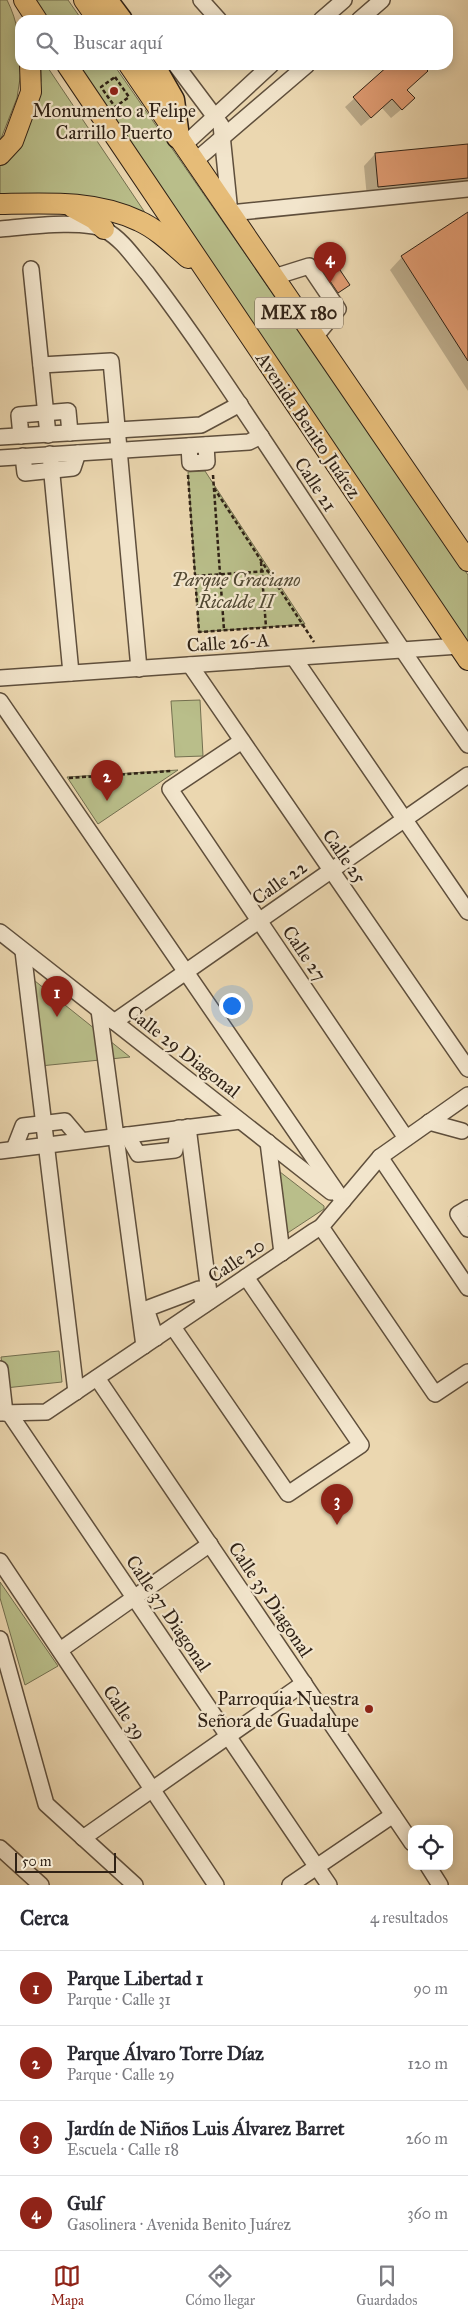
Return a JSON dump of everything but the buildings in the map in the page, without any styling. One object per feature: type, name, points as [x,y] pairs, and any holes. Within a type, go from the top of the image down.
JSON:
[{"type":"highway","points":[[156,70],[173,100],[186,148]]},
{"type":"main road","points":[[18,0],[22,15]]},
{"type":"main road","points":[[24,0],[34,15]]},
{"type":"main road","points":[[84,0],[113,14]]},
{"type":"main road","points":[[0,155],[13,141],[30,92],[30,70]]},
{"type":"main road","name":"Avenida Benito Juárez","points":[[70,70],[464,653]]},
{"type":"main road","name":"MEX 180","points":[[122,71],[186,148],[468,561]]},
{"type":"main road","points":[[61,202],[94,219],[104,229]]},
{"type":"main road","points":[[0,204],[61,202],[104,208],[140,221],[169,241],[210,278]]},
{"type":"street","points":[[202,0],[215,15]]},
{"type":"street","points":[[327,15],[344,0]]},
{"type":"street","points":[[365,15],[382,0]]},
{"type":"street","points":[[180,70],[221,124],[230,213],[468,189]]},
{"type":"street","points":[[186,148],[261,70]]},
{"type":"street","points":[[186,148],[223,137],[301,70]]},
{"type":"street","points":[[0,229],[83,225],[104,229]]},
{"type":"street","name":"Calle 21","points":[[104,229],[126,247],[178,314],[240,404],[401,650],[468,746]]},
{"type":"street","points":[[274,277],[309,266],[338,309],[315,336]]},
{"type":"street","points":[[31,269],[48,435]]},
{"type":"street","points":[[41,365],[111,361],[139,669]]},
{"type":"street","points":[[0,438],[201,425],[240,404]]},
{"type":"street","points":[[21,436],[19,415],[68,411],[70,433]]},
{"type":"street","points":[[0,458],[249,442],[261,436]]},
{"type":"street","points":[[23,456],[25,473],[73,468],[78,453]]},
{"type":"street","points":[[50,454],[71,673]]},
{"type":"street","name":"Calle 26-A","points":[[0,678],[401,650],[464,653]]},
{"type":"street","points":[[294,658],[468,912]]},
{"type":"street","name":"Calle 25","points":[[190,665],[468,1068]]},
{"type":"street","points":[[0,701],[342,1201]]},
{"type":"street","name":"Calle 27","points":[[242,741],[170,790],[406,1138]]},
{"type":"street","name":"Calle 22","points":[[114,1022],[468,775]]},
{"type":"street","name":"Calle 29 Diagonal","points":[[0,932],[342,1201]]},
{"type":"street","points":[[23,951],[76,1392]]},
{"type":"street","points":[[99,1010],[121,1135],[144,1346]]},
{"type":"street","name":"Calle 20","points":[[5,1413],[46,1412],[321,1227],[380,1157],[468,1095]]},
{"type":"street","points":[[7,1150],[23,1126],[65,1121],[81,1140]]},
{"type":"street","points":[[7,1150],[240,1121]]},
{"type":"street","points":[[429,1122],[466,1133]]},
{"type":"street","points":[[121,1135],[138,1154],[175,1150],[183,1128]]},
{"type":"street","points":[[183,1128],[207,1303]]},
{"type":"street","points":[[268,1142],[282,1253]]},
{"type":"street","points":[[380,1157],[468,1288]]},
{"type":"street","points":[[468,1208],[458,1214],[468,1229]]},
{"type":"street","points":[[321,1227],[435,1394],[468,1372]]},
{"type":"street","points":[[173,1327],[288,1494],[360,1445],[246,1277]]},
{"type":"street","points":[[156,1338],[146,1309],[199,1290],[207,1303]]},
{"type":"street","points":[[0,1368],[5,1413]]},
{"type":"street","name":"Calle 35 Diagonal","points":[[97,1378],[408,1837]]},
{"type":"street","name":"Calle 37 Diagonal","points":[[5,1413],[134,1597],[329,1885]]},
{"type":"street","points":[[60,1650],[210,1544]]},
{"type":"street","name":"Calle 39","points":[[0,1561],[216,1885]]},
{"type":"street","points":[[0,1639],[46,1804],[135,1885]]},
{"type":"street","points":[[83,1838],[304,1683]]},
{"type":"street","points":[[290,1885],[393,1815]]},
{"type":"street","points":[[0,1848],[41,1885]]},
{"type":"street","points":[[431,1870],[440,1885]]},
{"type":"path","points":[[122,71],[129,97],[115,107],[101,87],[122,71]]},
{"type":"path","points":[[188,472],[200,632],[303,625]]},
{"type":"path","points":[[212,472],[224,630]]},
{"type":"path","points":[[214,488],[317,646]]},
{"type":"path","points":[[261,560],[266,627]]},
{"type":"path","points":[[195,576],[268,571]]},
{"type":"path","points":[[63,778],[174,771]]},
{"type":"green space","points":[[0,0],[7,0],[15,20],[15,70],[21,70],[17,98],[0,141]]},
{"type":"green space","points":[[32,0],[68,0],[78,15],[41,15]]},
{"type":"green space","points":[[41,70],[49,70],[152,223],[0,199],[0,166],[11,154],[41,81]]},
{"type":"green space","points":[[77,70],[117,70],[468,575],[468,646]]},
{"type":"green space","name":"Parque Graciano Ricalde II","points":[[205,471],[305,624],[199,632],[188,472]]},
{"type":"green space","points":[[200,700],[203,756],[175,757],[171,701]]},
{"type":"green space","points":[[178,770],[98,824],[67,777]]},
{"type":"green space","points":[[30,977],[130,1057],[40,1066]]},
{"type":"green space","points":[[271,1165],[324,1206],[324,1209],[280,1238]]},
{"type":"green space","points":[[59,1351],[62,1382],[5,1388],[1,1357]]},
{"type":"green space","points":[[0,1582],[58,1666],[25,1685],[0,1598]]},
{"type":"place","name":"Monumento a Felipe Carrillo Puerto","points":[[114,91]]},
{"type":"place","name":"Gulf","points":[[330,283]]},
{"type":"place","name":"Parque Álvaro Torre Díaz","points":[[107,801]]},
{"type":"place","name":"Parque Libertad 1","points":[[57,1017]]},
{"type":"place","name":"Jardín de Niños Luis Álvarez Barret","points":[[337,1525]]},
{"type":"place","name":"Parroquia Nuestra Señora de Guadalupe","points":[[369,1709]]}]
